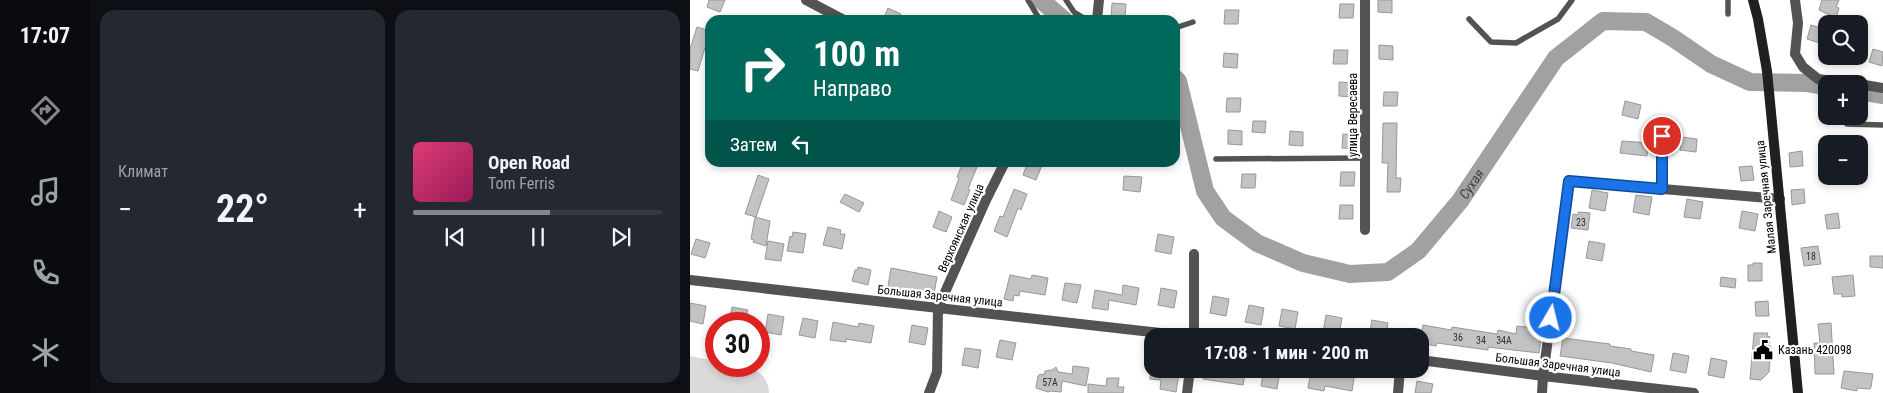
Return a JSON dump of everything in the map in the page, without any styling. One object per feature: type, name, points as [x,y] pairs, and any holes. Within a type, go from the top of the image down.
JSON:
[{"type":"main road","name":"Малая Заречная улица","points":[[1753,0],[1767,71],[1798,393]]},
{"type":"street","points":[[806,0],[834,15]]},
{"type":"street","points":[[1098,15],[1099,0]]},
{"type":"street","name":"улица Вересаева","points":[[1365,0],[1365,230]]},
{"type":"street","points":[[1795,0],[1798,23],[1795,54],[1803,67],[1818,79]]},
{"type":"street","points":[[1868,86],[1883,88]]},
{"type":"street","name":"Верхоянская улица","points":[[929,393],[937,372],[938,308],[1002,167]]},
{"type":"street","points":[[1542,393],[1569,181],[1780,199]]},
{"type":"street","points":[[1194,254],[1194,328]]},
{"type":"street","name":"Большая Заречная улица","points":[[690,280],[1144,331]]},
{"type":"street","name":"Большая Заречная улица","points":[[1429,361],[1694,393]]},
{"type":"street","points":[[1187,393],[1189,378]]},
{"type":"street","points":[[1398,393],[1399,378]]},
{"type":"lane","points":[[1028,0],[1037,15]]},
{"type":"lane","points":[[1066,0],[1074,12],[1079,15]]},
{"type":"lane","points":[[1469,20],[1491,42],[1516,42],[1558,19],[1572,0]]},
{"type":"lane","points":[[1728,0],[1728,14]]},
{"type":"lane","points":[[1180,26],[1193,22]]},
{"type":"lane","points":[[1868,125],[1883,125]]},
{"type":"lane","points":[[1662,136],[1662,189]]},
{"type":"lane","points":[[1216,159],[1365,158]]},
{"type":"shaded area","points":[[690,356],[705,359],[705,377],[763,377],[769,393],[690,393]]},
{"type":"building","points":[[709,0],[725,0],[720,12],[707,7]]},
{"type":"building","points":[[1378,0],[1392,0],[1392,13],[1378,12]]},
{"type":"building","points":[[1822,0],[1839,0],[1836,7],[1839,8],[1837,15],[1830,15],[1819,10]]},
{"type":"building","points":[[1112,3],[1126,4],[1125,15],[1111,15]]},
{"type":"building","points":[[1340,4],[1354,4],[1353,18],[1339,18]]},
{"type":"building","points":[[888,8],[901,14],[900,15],[885,15]]},
{"type":"building","points":[[1225,10],[1239,10],[1238,24],[1224,24]]},
{"type":"building","points":[[1811,25],[1818,27],[1818,42],[1807,39]]},
{"type":"building","points":[[697,27],[705,29],[705,48],[698,71],[690,69],[690,49]]},
{"type":"building","points":[[1379,45],[1393,46],[1393,60],[1379,59]]},
{"type":"building","points":[[1873,49],[1883,52],[1882,66],[1869,62]]},
{"type":"building","points":[[1334,50],[1348,50],[1347,64],[1333,64]]},
{"type":"building","points":[[1224,53],[1238,54],[1237,68],[1223,67]]},
{"type":"building","points":[[1339,82],[1353,83],[1353,97],[1339,96]]},
{"type":"building","points":[[1384,92],[1398,92],[1397,106],[1383,106]]},
{"type":"building","points":[[1227,98],[1241,98],[1240,112],[1226,112]]},
{"type":"building","points":[[1625,101],[1641,105],[1638,119],[1622,115]]},
{"type":"building","points":[[1253,121],[1266,121],[1265,133],[1252,132]]},
{"type":"building","points":[[1383,123],[1397,123],[1396,178],[1401,178],[1400,192],[1387,192],[1388,163],[1382,163]]},
{"type":"building","points":[[1228,130],[1242,131],[1242,145],[1228,144]]},
{"type":"building","points":[[1290,131],[1303,132],[1303,146],[1289,145]]},
{"type":"building","points":[[1343,134],[1356,135],[1356,149],[1342,148]]},
{"type":"building","points":[[1681,137],[1697,139],[1696,152],[1680,150]]},
{"type":"building","points":[[1622,141],[1649,143],[1647,156],[1620,153]]},
{"type":"building","points":[[1802,151],[1803,166],[1790,167],[1789,153]]},
{"type":"building","points":[[1752,166],[1754,180],[1741,181],[1739,167]]},
{"type":"building","points":[[961,167],[977,167],[964,205],[951,200],[959,178],[957,177]]},
{"type":"building","points":[[1026,167],[1041,167],[1036,180],[1023,175]]},
{"type":"building","points":[[1341,172],[1355,172],[1354,186],[1340,186]]},
{"type":"building","points":[[1242,174],[1256,174],[1255,188],[1241,188]]},
{"type":"building","points":[[758,175],[769,179],[756,217],[745,214]]},
{"type":"building","points":[[1124,176],[1142,177],[1140,192],[1123,190]]},
{"type":"building","points":[[1014,189],[1027,194],[1021,210],[1018,208],[1007,237],[994,231],[1000,216],[1003,217]]},
{"type":"building","points":[[1804,189],[1805,203],[1792,205],[1791,190]]},
{"type":"building","points":[[1592,190],[1608,193],[1605,211],[1589,208]]},
{"type":"building","points":[[845,194],[864,203],[859,212],[840,202]]},
{"type":"building","points":[[1636,195],[1652,197],[1649,215],[1633,212]]},
{"type":"building","points":[[1687,199],[1703,202],[1700,219],[1684,217]]},
{"type":"building","points":[[1340,205],[1353,205],[1353,219],[1339,219]]},
{"type":"building","points":[[939,211],[952,217],[946,232],[933,227]]},
{"type":"building","points":[[1742,211],[1758,214],[1755,231],[1739,228]]},
{"type":"building","points":[[1578,212],[1590,213],[1588,230],[1571,228],[1573,214],[1578,215]]},
{"type":"building","points":[[1838,213],[1840,228],[1827,229],[1825,215]]},
{"type":"building","points":[[755,217],[770,221],[766,246],[753,242],[754,240],[751,239]]},
{"type":"building","points":[[828,227],[841,230],[840,234],[845,234],[842,249],[823,245]]},
{"type":"building","points":[[793,232],[806,234],[803,253],[787,251],[790,236],[792,237]]},
{"type":"building","points":[[1158,234],[1174,237],[1171,254],[1155,251]]},
{"type":"building","points":[[696,239],[710,243],[705,258],[691,254]]},
{"type":"building","points":[[768,241],[784,244],[781,261],[765,259]]},
{"type":"building","points":[[1589,241],[1605,244],[1602,261],[1586,258]]},
{"type":"building","points":[[1818,246],[1821,264],[1804,266],[1801,248]]},
{"type":"building","points":[[1870,256],[1883,256],[1883,268],[1870,267]]},
{"type":"building","points":[[1753,263],[1762,263],[1762,281],[1748,281],[1748,265],[1753,265]]},
{"type":"building","points":[[858,267],[871,270],[868,285],[852,281],[855,270]]},
{"type":"building","points":[[891,268],[937,277],[934,294],[888,286]]},
{"type":"building","points":[[1010,275],[1031,279],[1032,275],[1048,278],[1045,295],[1020,291],[1019,296],[1014,295],[1013,301],[1004,299]]},
{"type":"building","points":[[1853,275],[1855,296],[1842,297],[1842,294],[1834,294],[1832,277]]},
{"type":"building","points":[[1721,277],[1736,279],[1735,288],[1720,286]]},
{"type":"building","points":[[1065,283],[1081,285],[1077,303],[1062,300]]},
{"type":"building","points":[[1123,285],[1139,288],[1136,305],[1109,300],[1108,310],[1092,308],[1095,290],[1122,295]]},
{"type":"building","points":[[1161,288],[1177,291],[1174,308],[1158,305]]},
{"type":"building","points":[[1213,296],[1229,299],[1226,316],[1210,313]]},
{"type":"building","points":[[1768,301],[1769,316],[1756,316],[1755,302]]},
{"type":"building","points":[[690,303],[706,306],[703,324],[690,321]]},
{"type":"building","points":[[1249,305],[1264,308],[1261,325],[1245,322]]},
{"type":"building","points":[[732,307],[748,310],[748,312],[731,312]]},
{"type":"building","points":[[1282,309],[1298,312],[1295,328],[1279,326]]},
{"type":"building","points":[[770,314],[784,317],[781,335],[770,333]]},
{"type":"building","points":[[1326,315],[1342,318],[1340,328],[1324,328]]},
{"type":"building","points":[[803,318],[818,321],[815,338],[799,335]]},
{"type":"building","points":[[1372,320],[1388,323],[1387,328],[1370,328]]},
{"type":"building","points":[[833,322],[858,327],[859,323],[874,326],[871,343],[846,339],[846,342],[830,340]]},
{"type":"building","points":[[1831,323],[1834,374],[1815,374],[1814,343],[1820,343],[1818,324]]},
{"type":"building","points":[[912,325],[928,328],[925,345],[909,342]]},
{"type":"building","points":[[1423,325],[1451,330],[1452,327],[1497,334],[1498,330],[1516,334],[1517,326],[1534,328],[1534,332],[1542,333],[1539,353],[1488,347],[1488,350],[1437,343],[1436,346],[1429,345],[1429,328],[1422,328]]},
{"type":"building","points":[[1754,333],[1768,333],[1767,336],[1770,337],[1768,341],[1771,347],[1769,372],[1761,380],[1750,379]]},
{"type":"building","points":[[1563,338],[1610,344],[1610,346],[1654,355],[1651,372],[1612,363],[1560,356]]},
{"type":"building","points":[[1000,340],[1016,343],[1012,360],[996,357]]},
{"type":"building","points":[[965,348],[981,350],[978,368],[962,365]]},
{"type":"building","points":[[1673,353],[1689,356],[1686,373],[1670,370]]},
{"type":"building","points":[[1711,358],[1727,361],[1724,378],[1708,375]]},
{"type":"building","points":[[1073,366],[1089,368],[1086,386],[1062,381],[1061,392],[1048,392],[1036,388],[1038,376],[1040,374],[1044,375],[1045,371],[1056,367],[1058,372],[1072,374]]},
{"type":"building","points":[[1844,371],[1873,374],[1870,389],[1857,388],[1857,391],[1841,388]]},
{"type":"building","points":[[1107,378],[1119,378],[1118,387],[1124,387],[1123,393],[1088,393],[1088,384],[1106,386]]},
{"type":"building","points":[[1178,378],[1176,392],[1160,389],[1161,380],[1150,379]]},
{"type":"building","points":[[1203,378],[1244,378],[1243,385]]},
{"type":"building","points":[[1262,378],[1279,378],[1277,389],[1261,386]]},
{"type":"building","points":[[1310,378],[1354,378],[1352,391],[1325,386],[1324,391],[1308,388]]},
{"type":"building","points":[[1417,381],[1433,384],[1431,393],[1415,393]]},
{"type":"waterway","name":"Сухая","points":[[1041,0],[1058,15]]},
{"type":"waterway","name":"Сухая","points":[[1180,89],[1205,191],[1223,218],[1257,243],[1303,263],[1350,274],[1388,272],[1418,251],[1460,201],[1556,58],[1603,21],[1646,22],[1711,64],[1750,82],[1818,85]]},
{"type":"waterway","name":"Сухая","points":[[1868,92],[1883,95]]},
{"type":"place","name":"Казань 420098","points":[[1763,350]]},
{"type":"route","points":[[1551,318],[1569,181],[1662,189],[1662,136]]}]
